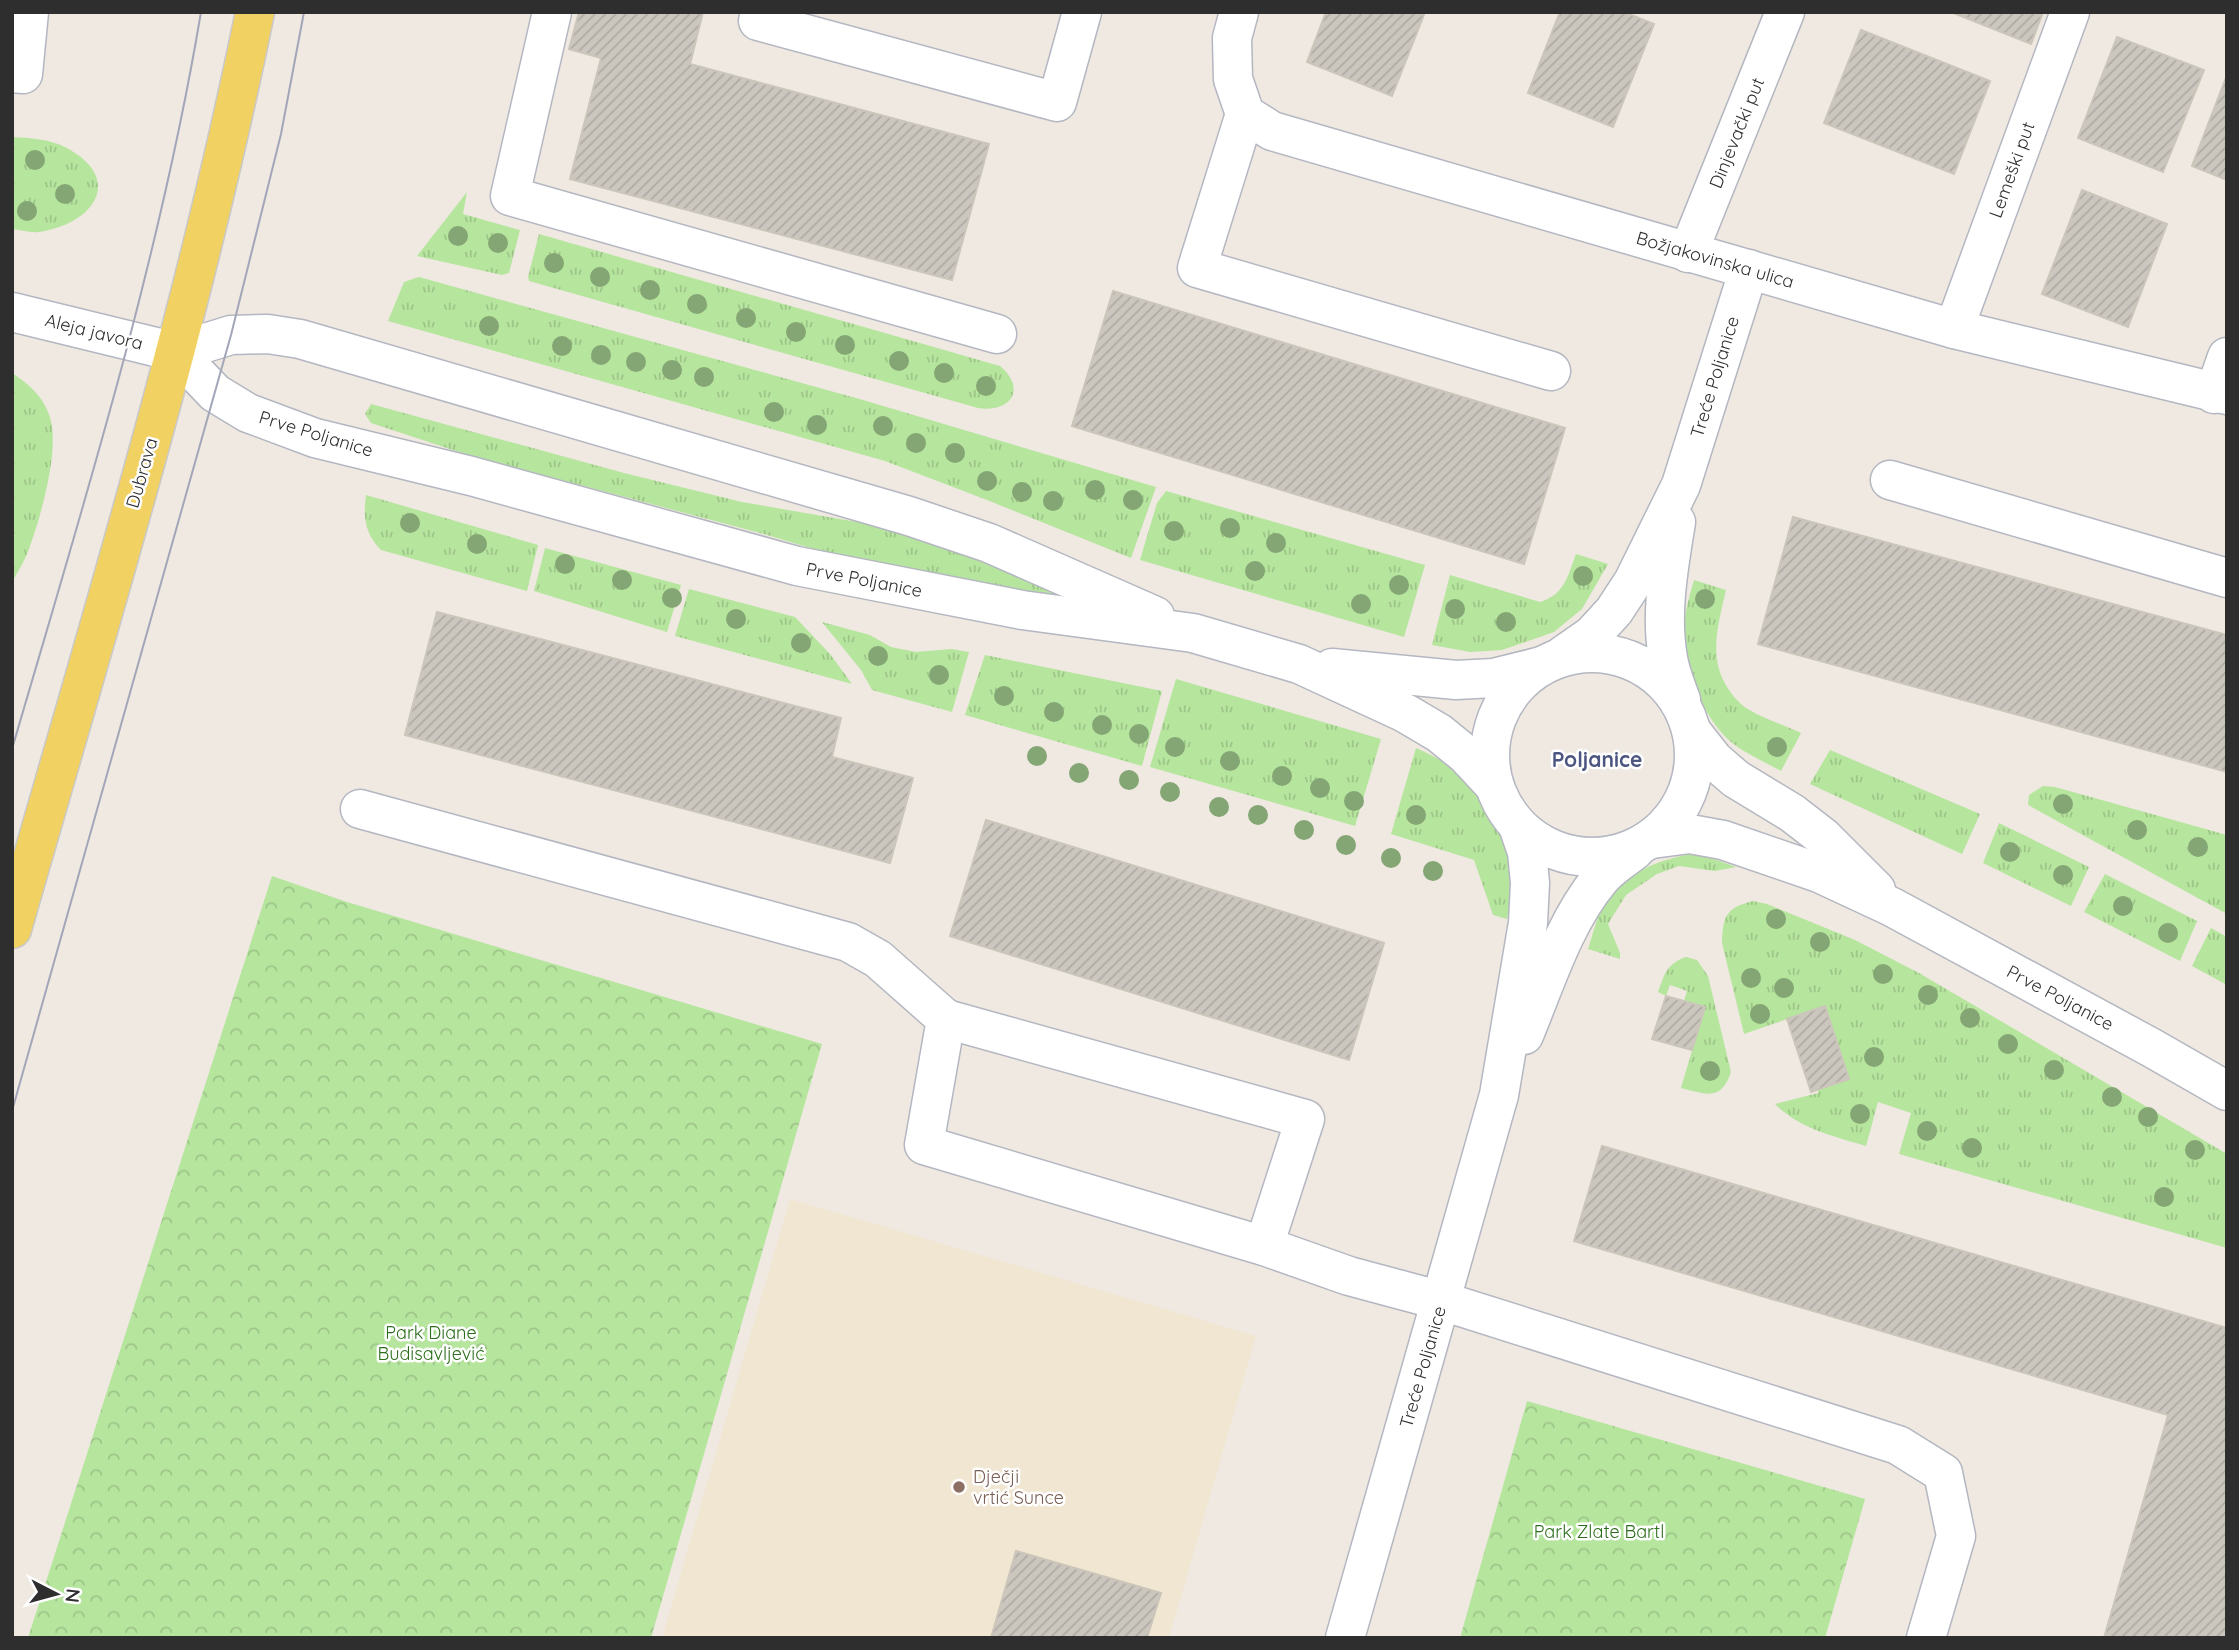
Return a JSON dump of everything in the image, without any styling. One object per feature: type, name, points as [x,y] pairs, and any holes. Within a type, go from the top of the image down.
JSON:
[{"type":"main road","name":"Dubrava","points":[[12,929],[176,352],[223,164],[255,12]]},
{"type":"street","points":[[12,73],[23,74],[29,12]]},
{"type":"street","points":[[552,12],[510,196],[997,334]]},
{"type":"street","points":[[760,12],[758,21],[1056,102],[1082,12]]},
{"type":"street","points":[[1240,12],[1232,38],[1239,96],[1197,268],[1551,372]]},
{"type":"street","name":"Dinjevački put","points":[[1688,253],[1785,12]]},
{"type":"street","name":"Lemeški put","points":[[1954,329],[2070,12]]},
{"type":"street","name":"Božjakovinska ulica","points":[[1239,96],[1272,131],[1954,329],[2220,394]]},
{"type":"street","name":"Treće Poljanice","points":[[1550,662],[1592,635],[1614,611],[1633,582],[1681,485],[1749,269]]},
{"type":"street","name":"Aleja javora","points":[[12,312],[176,352]]},
{"type":"street","name":"Prve Poljanice","points":[[1193,633],[1022,611],[797,566],[471,476],[315,438],[248,413],[215,393],[176,352],[231,334],[268,334],[300,339],[909,516],[1033,561],[1193,633],[1299,664],[1405,713],[1439,733],[1466,755],[1493,784]]},
{"type":"street","points":[[2220,394],[2227,357]]},
{"type":"street","points":[[1890,480],[2227,578]]},
{"type":"street","name":"Treće Poljanice","points":[[1681,485],[1666,590],[1665,628],[1668,661],[1687,718]]},
{"type":"street","points":[[1597,652],[1631,659],[1660,677],[1687,718],[1695,762],[1689,792],[1674,818],[1645,843],[1607,857],[1575,857],[1544,846],[1518,826],[1493,784],[1489,751],[1497,718],[1513,690],[1550,662],[1597,652]]},
{"type":"street","name":"Prve Poljanice","points":[[1299,664],[1457,680],[1494,677],[1550,662]]},
{"type":"street","name":"Prve Poljanice","points":[[1687,718],[1714,760],[1736,779],[1792,813],[1823,837],[1892,907]]},
{"type":"street","points":[[360,809],[849,942],[878,959],[946,1019],[1305,1119],[1264,1246]]},
{"type":"street","name":"Treće Poljanice","points":[[1345,1638],[1499,1095],[1528,923],[1530,883],[1527,852],[1518,826]]},
{"type":"street","name":"Prve Poljanice","points":[[1645,843],[1690,834],[1723,839],[1819,873],[1892,907],[2227,1091]]},
{"type":"street","name":"Treće Poljanice","points":[[1499,1095],[1567,933],[1584,902],[1603,876],[1645,843]]},
{"type":"street","points":[[946,1019],[924,1145],[1264,1246],[1349,1276],[1442,1301],[1898,1445],[1943,1473],[1956,1536],[1926,1638]]},
{"type":"shaded area","name":"Dječji vrtić Sunce","points":[[790,1199],[1256,1336],[1169,1638],[662,1638]]},
{"type":"green space","points":[[12,137],[52,142],[84,160],[94,173],[98,186],[96,198],[87,210],[75,220],[58,227],[36,232],[12,229]]},
{"type":"green space","points":[[467,192],[463,214],[520,230],[509,273],[502,275],[417,256]]},
{"type":"green space","points":[[539,234],[1000,366],[1013,383],[1012,398],[999,407],[978,408],[529,281]]},
{"type":"green space","points":[[419,277],[863,400],[1156,487],[1131,558],[885,461],[388,321],[404,282]]},
{"type":"green space","points":[[12,373],[42,400],[52,425],[53,441],[49,477],[40,514],[23,563],[12,582]]},
{"type":"green space","points":[[371,404],[742,502],[863,523],[939,542],[1079,600],[864,564],[760,533],[471,456],[371,423],[365,414]]},
{"type":"green space","points":[[1166,491],[1425,565],[1404,637],[1140,560],[1157,503]]},
{"type":"green space","points":[[366,495],[538,545],[527,591],[381,550],[371,538],[366,525]]},
{"type":"green space","points":[[545,548],[681,585],[667,632],[534,591]]},
{"type":"green space","points":[[1576,554],[1608,564],[1582,609],[1554,632],[1502,650],[1470,652],[1432,645],[1450,575],[1540,602],[1560,590]]},
{"type":"green space","points":[[1694,580],[1726,590],[1716,650],[1722,677],[1730,691],[1752,712],[1801,733],[1781,771],[1748,753],[1721,732],[1693,683],[1685,656],[1683,636],[1684,620]]},
{"type":"green space","points":[[689,589],[795,617],[830,654],[852,684],[675,636]]},
{"type":"green space","points":[[822,622],[870,635],[891,647],[916,652],[951,649],[969,652],[952,712],[872,690],[861,670]]},
{"type":"green space","points":[[985,655],[1162,691],[1142,766],[965,715]]},
{"type":"green space","points":[[1176,679],[1381,739],[1355,826],[1150,767]]},
{"type":"green space","points":[[1416,748],[1466,777],[1484,795],[1497,815],[1507,837],[1511,862],[1507,919],[1493,915],[1474,860],[1391,834]]},
{"type":"green space","points":[[1830,750],[1980,814],[1962,854],[1810,784]]},
{"type":"green space","points":[[2043,786],[2055,787],[2227,835],[2227,914],[2028,805],[2029,795]]},
{"type":"green space","points":[[1999,823],[2089,867],[2071,906],[1983,863]]},
{"type":"green space","points":[[1693,854],[1736,867],[1715,871],[1679,866],[1657,874],[1626,895],[1608,924],[1620,959],[1588,949],[1600,912],[1616,889],[1652,865]]},
{"type":"green space","points":[[2105,874],[2197,921],[2180,961],[2084,912]]},
{"type":"green space","name":"Park Diane Budisavljević","points":[[272,876],[347,902],[822,1044],[651,1638],[28,1638]]},
{"type":"green space","points":[[1753,901],[1767,904],[1855,940],[1919,973],[2227,1154],[2227,1248],[1899,1154],[1911,1113],[1878,1102],[1866,1146],[1818,1131],[1785,1113],[1775,1104],[1818,1093],[1818,1090],[1849,1079],[1825,1006],[1744,1034],[1722,943],[1728,914]]},
{"type":"green space","points":[[2211,928],[2227,937],[2227,985],[2192,966]]},
{"type":"green space","points":[[1686,957],[1697,960],[1708,976],[1731,1072],[1727,1082],[1717,1092],[1705,1093],[1681,1088],[1705,1007],[1684,1001],[1687,991],[1670,985],[1666,996],[1658,992],[1670,966]]},
{"type":"green space","name":"Park Zlate Bartl","points":[[1527,1401],[1865,1499],[1825,1638],[1460,1638]]},
{"type":"building","points":[[579,12],[703,12],[690,64],[989,144],[952,280],[570,179],[601,58],[569,49]]},
{"type":"building","points":[[1326,12],[1425,12],[1392,96],[1307,62]]},
{"type":"building","points":[[1560,12],[1624,12],[1654,24],[1613,127],[1528,93]]},
{"type":"building","points":[[1951,12],[2043,12],[2031,44]]},
{"type":"building","points":[[1861,30],[1990,81],[1954,174],[1824,123]]},
{"type":"building","points":[[2117,37],[2204,70],[2163,172],[2078,138]]},
{"type":"building","points":[[2227,75],[2227,180],[2192,166]]},
{"type":"building","points":[[2082,190],[2167,224],[2128,327],[2042,294]]},
{"type":"building","points":[[1113,291],[1565,428],[1524,564],[1072,426]]},
{"type":"building","points":[[1793,517],[2227,635],[2227,772],[1758,644]]},
{"type":"building","points":[[437,612],[841,718],[832,757],[913,778],[890,863],[405,735]]},
{"type":"building","points":[[986,820],[1384,943],[1349,1060],[950,936]]},
{"type":"building","points":[[1666,996],[1705,1007],[1692,1050],[1652,1039]]},
{"type":"building","points":[[1825,1006],[1849,1079],[1811,1092],[1787,1019]]},
{"type":"building","points":[[1602,1146],[2227,1328],[2227,1638],[2104,1638],[2168,1415],[1574,1241]]},
{"type":"building","points":[[1016,1551],[1161,1593],[1147,1638],[991,1638]]},
{"type":"tram line","points":[[12,749],[92,475],[141,291],[164,199],[201,12]]},
{"type":"tram line","points":[[12,1111],[231,335],[281,134],[304,12]]},
{"type":"place","name":"Dječji vrtić Sunce","points":[[959,1487]]},
{"type":"district","name":"Poljanice","points":[[1597,760]]}]
